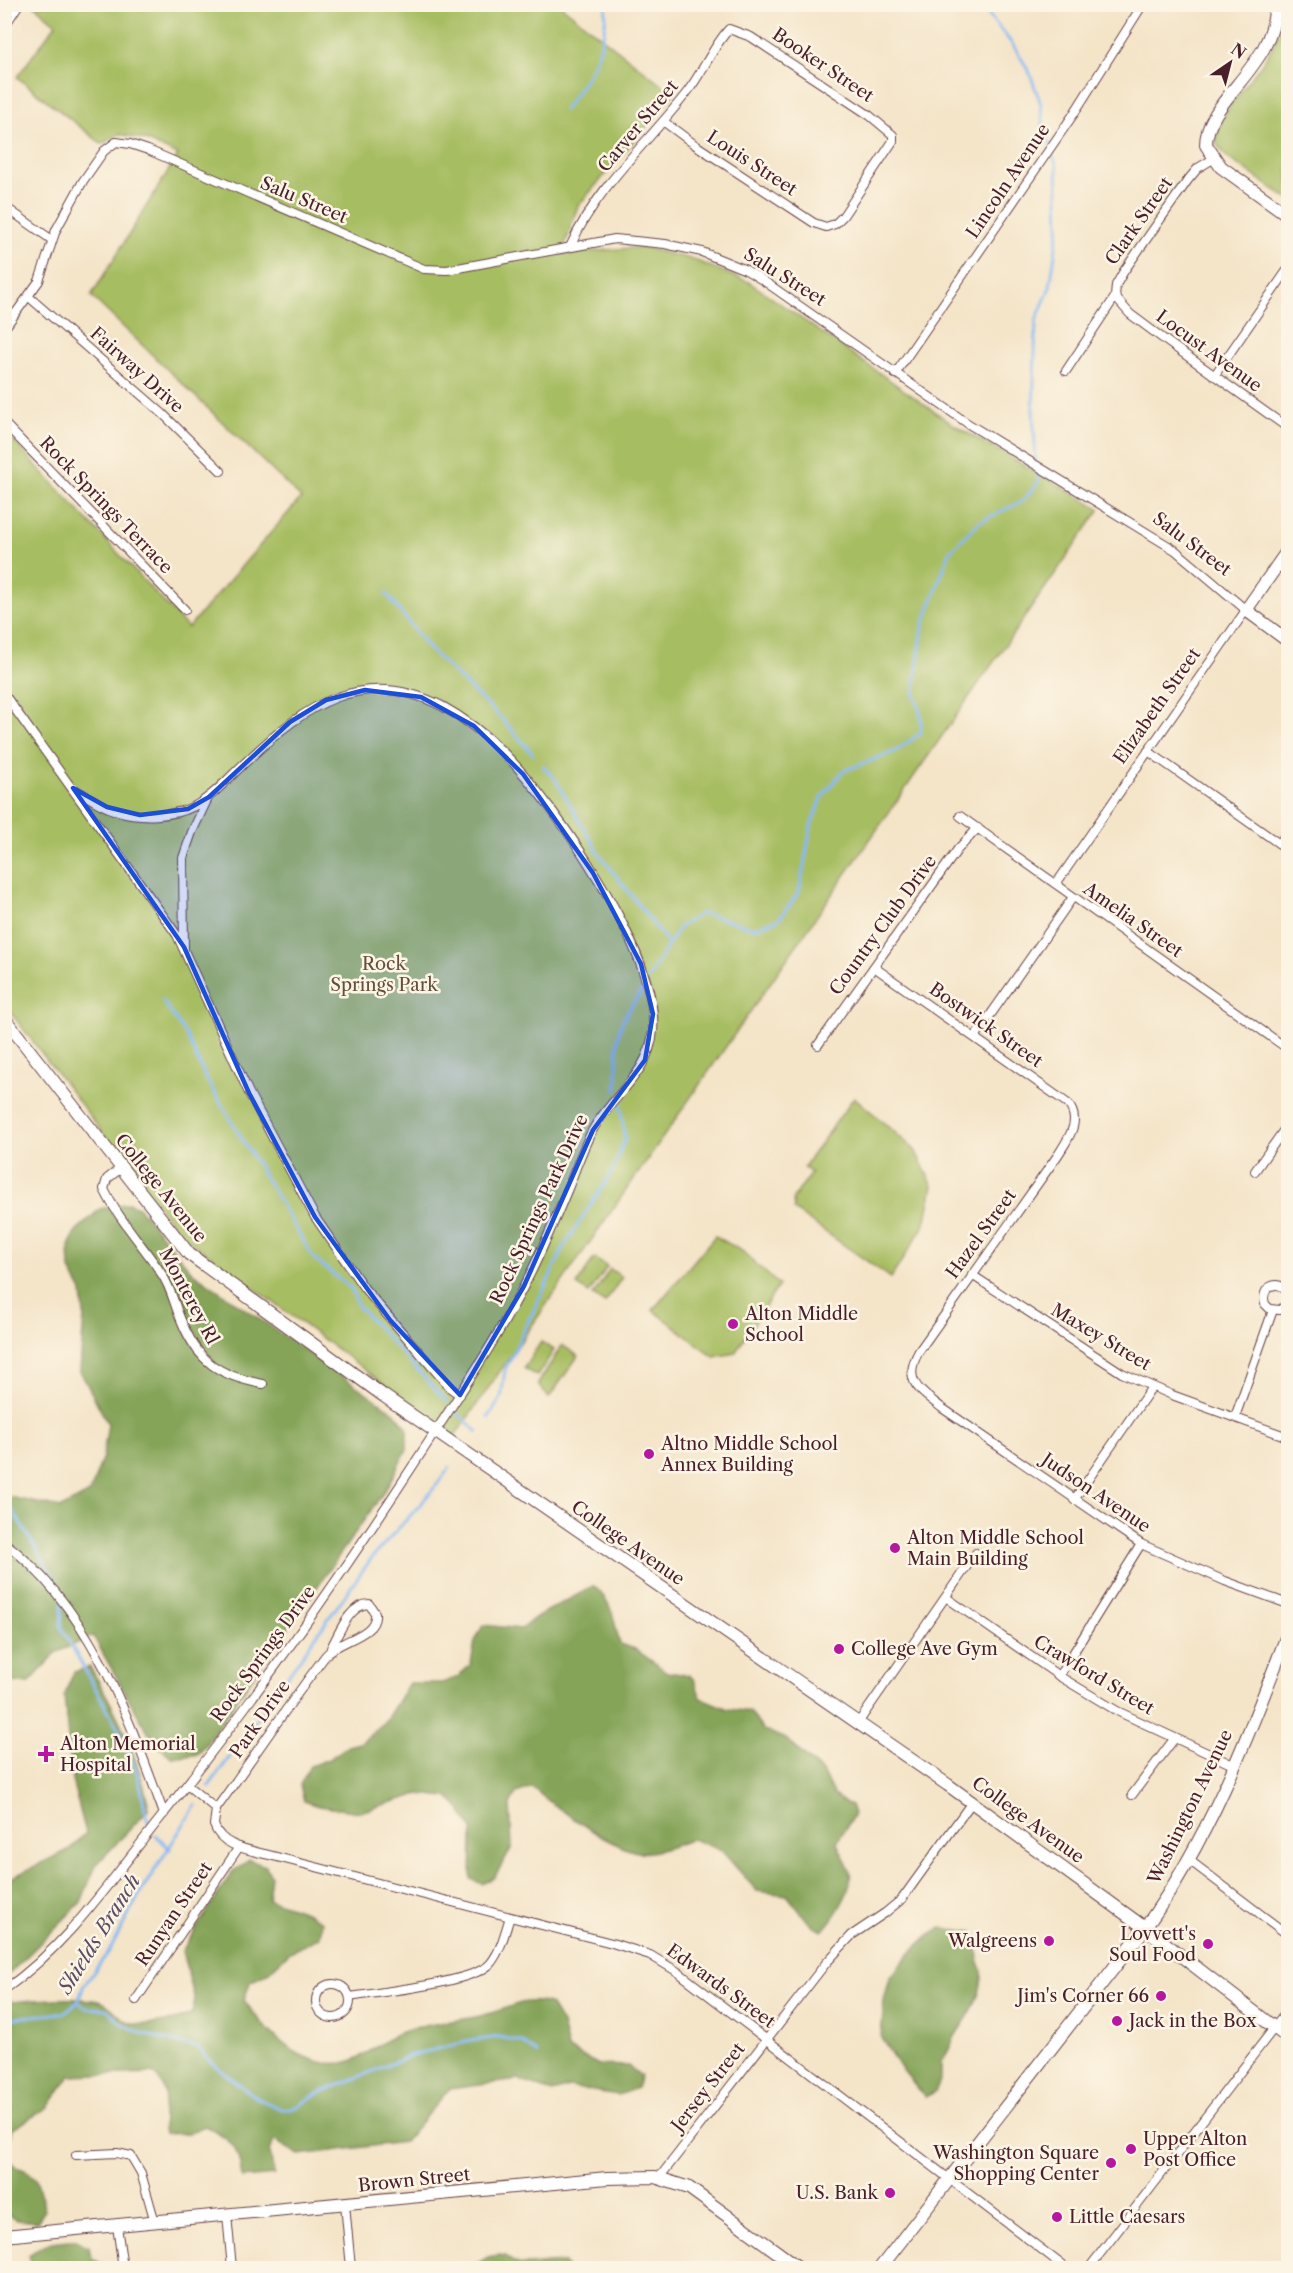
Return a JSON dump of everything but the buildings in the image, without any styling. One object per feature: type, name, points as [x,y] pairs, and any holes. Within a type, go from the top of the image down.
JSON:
[{"type":"main road","points":[[1275,4],[1273,27],[1261,55],[1210,127],[1206,145],[1213,159],[1230,175],[1288,215]]},
{"type":"main road","name":"Elizabeth Street","points":[[1246,610],[1288,550]]},
{"type":"main road","name":"Salu Street","points":[[1246,610],[1288,641]]},
{"type":"main road","name":"College Avenue","points":[[4,1018],[189,1254],[435,1431],[972,1802],[1145,1928],[1288,2038]]},
{"type":"main road","name":"Washington Avenue","points":[[880,2268],[1145,1928],[1189,1860],[1233,1765],[1288,1633]]},
{"type":"main road","name":"Brown Street","points":[[4,2236],[607,2178],[658,2178],[689,2188],[799,2268]]},
{"type":"street","points":[[4,27],[19,4]]},
{"type":"street","name":"Lincoln Avenue","points":[[896,374],[1073,115],[1143,4]]},
{"type":"street","name":"Carver Street","points":[[571,245],[587,214],[639,146],[693,85],[727,31],[731,29]]},
{"type":"street","name":"Booker Street","points":[[731,29],[751,37],[780,55],[869,115],[893,135],[892,146],[862,190],[835,224],[825,228]]},
{"type":"street","name":"Louis Street","points":[[663,121],[738,174],[825,228]]},
{"type":"street","name":"Salu Street","points":[[52,240],[63,214],[97,159],[110,145],[123,142],[424,269],[447,270],[571,245],[615,239],[689,249],[725,261],[764,281],[990,438],[1175,550],[1246,610]]},
{"type":"street","name":"Clark Street","points":[[1066,371],[1115,297],[1116,285],[1124,271],[1181,189],[1198,168],[1213,159]]},
{"type":"street","points":[[4,206],[52,240],[45,268],[29,297],[4,329]]},
{"type":"street","points":[[1214,376],[1288,269]]},
{"type":"street","name":"Fairway Drive","points":[[29,297],[163,414],[221,471]]},
{"type":"street","name":"Locust Avenue","points":[[1115,297],[1130,314],[1288,428]]},
{"type":"street","name":"Rock Springs Terrace","points":[[4,423],[185,610]]},
{"type":"street","name":"Elizabeth Street","points":[[1056,884],[1246,610]]},
{"type":"street","name":"Rock Springs Park Drive","points":[[73,788],[107,807],[140,815],[175,812],[193,807],[208,797],[290,722],[326,700],[365,690],[393,691],[421,697],[474,726],[523,774],[569,836],[592,873],[641,964],[653,1014],[652,1038],[645,1060],[627,1089],[602,1115],[593,1130],[529,1276],[460,1395],[435,1431]]},
{"type":"street","name":"Rock Springs Park Drive","points":[[4,694],[184,947],[249,1093],[315,1217],[339,1254],[390,1320],[450,1388],[460,1395]]},
{"type":"street","points":[[1148,751],[1288,849]]},
{"type":"street","name":"Rock Springs Park Drive","points":[[184,947],[183,858],[192,831],[208,797]]},
{"type":"street","name":"Amelia Street","points":[[960,816],[1288,1049]]},
{"type":"street","name":"Country Club Drive","points":[[818,1045],[958,849],[978,828]]},
{"type":"street","points":[[1280,843],[1288,831]]},
{"type":"street","points":[[975,1037],[1072,897]]},
{"type":"street","name":"Bostwick Street","points":[[874,967],[1067,1103],[1074,1114]]},
{"type":"street","name":"Hazel Street","points":[[911,1372],[919,1350],[1071,1135],[1074,1114]]},
{"type":"street","points":[[1255,1171],[1288,1124]]},
{"type":"street","name":"Monterey Rl","points":[[121,1168],[107,1179],[104,1189],[166,1281],[196,1348],[218,1370],[237,1378],[263,1384]]},
{"type":"street","name":"Maxey Street","points":[[972,1275],[1097,1358],[1152,1387],[1288,1437]]},
{"type":"street","points":[[1288,1292],[1279,1285],[1267,1288],[1264,1300],[1273,1310],[1280,1310],[1288,1303]]},
{"type":"street","points":[[1235,1418],[1273,1310]]},
{"type":"street","name":"Judson Avenue","points":[[911,1372],[917,1387],[942,1408],[1141,1544],[1225,1581],[1288,1604]]},
{"type":"street","points":[[1074,1500],[1152,1387]]},
{"type":"street","name":"Rock Springs Drive","points":[[4,1990],[28,1972],[61,1941],[187,1785],[320,1603],[435,1431]]},
{"type":"street","points":[[4,1542],[50,1584],[74,1614],[109,1677],[164,1814]]},
{"type":"street","points":[[1059,1676],[1141,1544]]},
{"type":"street","points":[[858,1723],[947,1599],[976,1553]]},
{"type":"street","name":"Crawford Street","points":[[947,1599],[1059,1676],[1117,1711],[1233,1765]]},
{"type":"street","name":"Park Drive","points":[[216,1809],[331,1648],[353,1611],[359,1606],[369,1604],[375,1613],[374,1623],[367,1630],[331,1648]]},
{"type":"street","points":[[1132,1795],[1174,1739]]},
{"type":"street","points":[[187,1785],[216,1809]]},
{"type":"street","name":"Jersey Street","points":[[658,2178],[840,1946],[902,1899],[972,1802]]},
{"type":"street","name":"Edwards Street","points":[[216,1809],[213,1821],[216,1832],[226,1841],[239,1847],[650,1955],[694,1984],[1066,2268]]},
{"type":"street","name":"Runyan Street","points":[[136,2000],[239,1847]]},
{"type":"street","points":[[1189,1860],[1288,1935]]},
{"type":"street","points":[[350,1997],[450,1979],[483,1969],[496,1955],[510,1917]]},
{"type":"street","points":[[330,1984],[341,1986],[350,1997],[348,2011],[339,2018],[322,2015],[316,2006],[317,1994],[330,1984]]},
{"type":"street","points":[[1089,2268],[1288,2010]]},
{"type":"street","points":[[76,2155],[117,2153],[130,2156],[141,2173],[155,2222]]},
{"type":"street","points":[[345,2204],[351,2268]]},
{"type":"street","points":[[227,2215],[232,2268]]},
{"type":"street","points":[[117,2226],[123,2268]]},
{"type":"highlighted area","points":[[365,690],[421,697],[474,726],[523,774],[593,873],[641,964],[653,1014],[645,1060],[593,1130],[524,1286],[460,1395],[390,1320],[315,1217],[249,1093],[184,947],[73,788],[107,807],[140,815],[188,809],[209,797],[290,722],[326,700]]},
{"type":"green space","name":"Rock Springs Park","points":[[34,5],[560,5],[674,94],[578,206],[562,254],[642,247],[694,260],[749,282],[954,425],[1100,509],[455,1436],[179,1233],[5,1005],[5,432],[188,628],[301,498],[91,296],[178,155],[145,140],[119,134],[102,144],[17,77],[56,24]]},
{"type":"green space","points":[[1281,5],[1288,5],[1288,199],[1228,158],[1216,144],[1220,125],[1229,108],[1275,42],[1281,24]]},
{"type":"green space","points":[[854,1097],[915,1150],[933,1186],[925,1224],[891,1278],[794,1210],[793,1199],[811,1173],[804,1167]]},
{"type":"green space","points":[[128,1203],[138,1207],[193,1273],[394,1412],[407,1427],[407,1449],[386,1489],[199,1754],[173,1758],[154,1743],[93,1636],[57,1652],[29,1683],[5,1682],[5,1496],[61,1508],[90,1493],[103,1456],[108,1424],[80,1371],[84,1315],[82,1292],[70,1270],[69,1246],[76,1231],[100,1209]]},
{"type":"green space","points":[[715,1236],[742,1251],[779,1285],[735,1353],[714,1357],[653,1310]]},
{"type":"green space","points":[[594,1258],[607,1267],[589,1293],[577,1285]]},
{"type":"green space","points":[[610,1269],[622,1277],[605,1303],[593,1295]]},
{"type":"green space","points":[[541,1342],[554,1350],[537,1376],[524,1368]]},
{"type":"green space","points":[[562,1345],[578,1356],[549,1398],[538,1384]]},
{"type":"green space","points":[[594,1586],[610,1607],[620,1644],[635,1649],[667,1672],[689,1675],[694,1680],[701,1698],[728,1709],[750,1712],[763,1730],[786,1739],[822,1772],[834,1795],[851,1806],[854,1814],[837,1842],[848,1865],[849,1888],[837,1911],[823,1930],[810,1924],[787,1895],[757,1891],[721,1850],[692,1839],[652,1852],[628,1849],[583,1825],[532,1787],[516,1793],[510,1804],[512,1847],[494,1878],[482,1884],[471,1879],[472,1828],[460,1809],[447,1797],[419,1794],[360,1812],[318,1806],[304,1801],[300,1785],[310,1766],[329,1759],[348,1746],[360,1743],[370,1735],[384,1723],[409,1683],[442,1683],[458,1677],[471,1664],[475,1641],[483,1625],[521,1629],[536,1617]]},
{"type":"green space","points":[[90,1667],[126,1736],[145,1790],[149,1809],[96,1865],[81,1902],[5,1978],[5,1881],[70,1849],[86,1833],[72,1780],[64,1695],[74,1672]]},
{"type":"green space","points":[[249,1860],[266,1866],[271,1876],[268,1899],[308,1913],[322,1922],[320,1937],[290,1952],[268,1973],[250,1982],[244,2000],[273,2035],[298,2053],[312,2060],[343,2063],[358,2058],[392,2036],[410,2029],[484,2015],[517,2004],[540,2002],[550,2004],[562,2024],[568,2049],[599,2065],[628,2066],[641,2076],[637,2088],[618,2095],[569,2087],[552,2092],[519,2080],[449,2089],[404,2142],[299,2155],[274,2140],[270,2152],[274,2175],[242,2178],[239,2158],[233,2146],[205,2126],[188,2133],[164,2134],[162,2125],[165,2094],[159,2080],[152,2073],[70,2076],[48,2107],[13,2129],[6,2152],[16,2167],[27,2171],[36,2179],[45,2210],[37,2222],[17,2220],[5,2214],[4,1993],[12,2002],[56,1999],[99,2001],[125,2020],[135,2024],[161,2023],[192,2013],[195,2000],[182,1951],[232,1872]]},
{"type":"green space","points":[[942,1928],[973,1932],[982,1970],[982,1980],[974,2004],[941,2061],[941,2078],[935,2092],[925,2097],[897,2063],[881,2038],[884,2000],[890,1978],[908,1955],[930,1934]]},
{"type":"green space","points":[[73,2240],[89,2246],[91,2257],[107,2268],[33,2268],[29,2256],[39,2248],[54,2242]]},
{"type":"green space","points":[[506,2256],[518,2264],[564,2263],[567,2268],[469,2268],[488,2257]]},
{"type":"waterway","points":[[564,110],[589,73],[600,49],[606,4]]},
{"type":"waterway","points":[[980,4],[1013,45],[1029,71],[1041,104],[1043,127],[1050,144]]},
{"type":"waterway","points":[[1036,463],[1033,412],[1036,321],[1050,287],[1059,227],[1057,166],[1051,151]]},
{"type":"waterway","points":[[648,979],[679,927],[702,913],[755,928],[779,919],[799,892],[812,822],[823,796],[843,771],[896,751],[921,733],[921,716],[914,692],[923,626],[950,551],[979,522],[1023,501],[1039,481],[1037,469]]},
{"type":"waterway","points":[[386,593],[430,650],[501,718],[533,754]]},
{"type":"waterway","points":[[543,766],[555,779],[600,855],[668,943]]},
{"type":"waterway","points":[[616,1090],[617,1046],[621,1025],[626,1013],[645,985]]},
{"type":"waterway","points":[[163,1001],[186,1035],[207,1080],[314,1259],[351,1288],[358,1306],[447,1402]]},
{"type":"waterway","points":[[488,1418],[501,1398],[505,1370],[565,1245],[613,1170],[625,1138],[620,1102]]},
{"type":"waterway","points":[[457,1413],[478,1432]]},
{"type":"waterway","points":[[209,1786],[371,1559],[422,1503],[450,1467]]},
{"type":"waterway","points":[[4,1497],[58,1584]]},
{"type":"waterway","points":[[62,1605],[61,1627],[127,1745],[138,1776],[149,1824]]},
{"type":"waterway","name":"Shields Branch","points":[[4,2019],[63,2013],[78,2002],[84,1985],[110,1950],[139,1895],[196,1805]]},
{"type":"waterway","points":[[156,1835],[170,1849]]},
{"type":"waterway","points":[[78,2002],[87,2008],[107,2009],[119,2022],[143,2034],[198,2048],[212,2063],[255,2097],[281,2109],[297,2107],[315,2095],[412,2055],[470,2041],[499,2037],[522,2042],[537,2053]]},
{"type":"place","name":"Alton Middle School","points":[[733,1324]]},
{"type":"place","name":"Altno Middle School Annex Building","points":[[649,1454]]},
{"type":"place","name":"Alton Middle School Main Building","points":[[895,1548]]},
{"type":"place","name":"College Ave Gym","points":[[839,1649]]},
{"type":"place","name":"Alton Memorial Hospital","points":[[46,1754]]},
{"type":"place","name":"Walgreens","points":[[1049,1941]]},
{"type":"place","name":"Lovvett's Soul Food","points":[[1208,1944]]},
{"type":"place","name":"Jim's Corner 66","points":[[1161,1996]]},
{"type":"place","name":"Jack in the Box","points":[[1117,2021]]},
{"type":"place","name":"Upper Alton Post Office","points":[[1131,2149]]},
{"type":"place","name":"Washington Square Shopping Center","points":[[1111,2163]]},
{"type":"place","name":"U.S. Bank","points":[[890,2193]]},
{"type":"place","name":"Little Caesars","points":[[1057,2217]]}]
